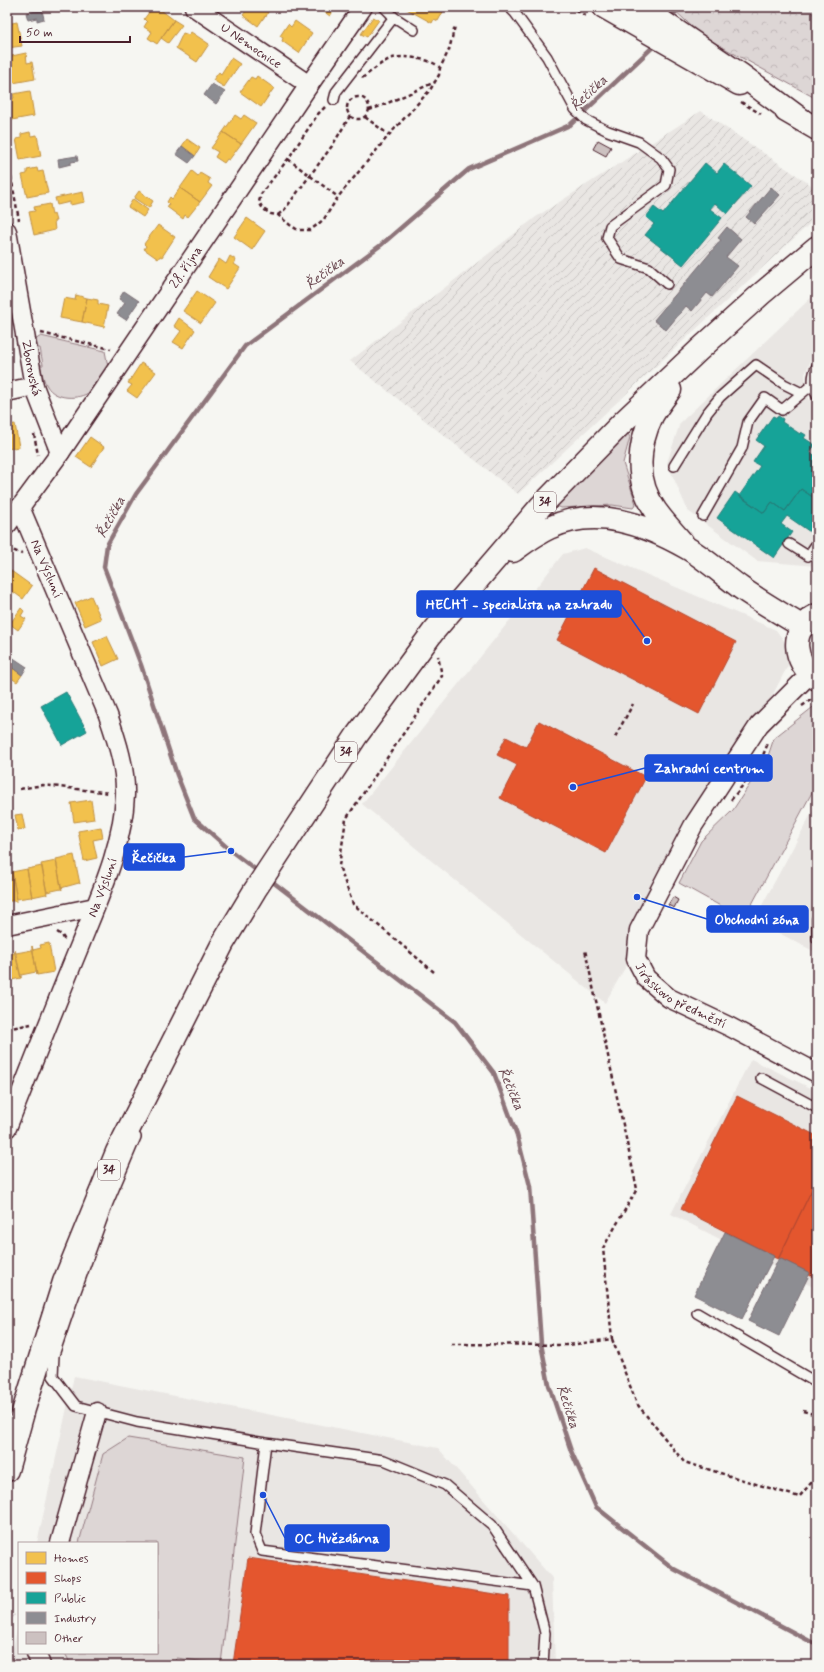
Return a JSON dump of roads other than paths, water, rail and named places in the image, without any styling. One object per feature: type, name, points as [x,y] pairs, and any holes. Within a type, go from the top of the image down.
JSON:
[{"type":"main road","points":[[604,7],[809,124]]},
{"type":"main road","points":[[641,7],[740,74],[809,124]]},
{"type":"main road","name":"34","points":[[7,1470],[24,1409],[64,1282],[89,1217],[117,1152],[223,943],[255,890],[357,735],[433,632],[541,506],[624,421],[699,350],[766,289],[817,247]]},
{"type":"main road","points":[[688,549],[656,511],[648,498],[644,485],[640,460],[642,445],[653,414],[699,350]]},
{"type":"main road","points":[[471,587],[531,538],[548,528],[565,521],[582,518],[598,518],[638,525],[688,549],[743,589],[810,621],[800,633],[797,644],[798,655],[802,666],[813,677]]},
{"type":"street","name":"U Nemocnice","points":[[194,7],[309,85]]},
{"type":"street","name":"28. října","points":[[7,525],[60,454],[363,7]]},
{"type":"street","name":"Zborovská","points":[[7,231],[34,386],[60,454]]},
{"type":"street","points":[[7,392],[34,386]]},
{"type":"street","name":"Na Výsluní","points":[[7,1128],[46,1022],[94,907],[117,845],[123,824],[120,749],[111,722],[20,507]]},
{"type":"street","name":"Jiráskovo předměstí","points":[[813,677],[759,725],[692,826],[639,930],[636,959],[646,978],[670,998],[730,1027],[817,1073]]},
{"type":"street","points":[[7,925],[94,907]]},
{"type":"street","points":[[60,1542],[97,1412]]},
{"type":"street","points":[[36,1654],[41,1665]]},
{"type":"lane","points":[[384,7],[394,17],[414,30]]},
{"type":"lane","points":[[509,7],[548,57],[575,109],[586,120],[639,142],[661,158],[669,169],[666,185],[610,226],[607,238],[621,259],[649,268],[667,284]]},
{"type":"lane","points":[[334,100],[336,92],[394,17]]},
{"type":"lane","points":[[674,466],[720,397],[756,365],[784,384],[802,393]]},
{"type":"lane","points":[[817,366],[812,374],[812,384],[817,396]]},
{"type":"lane","points":[[703,516],[742,448],[748,422],[766,398],[782,410],[812,384]]},
{"type":"lane","points":[[789,544],[808,556],[817,543]]},
{"type":"lane","points":[[817,919],[817,939]]},
{"type":"lane","points":[[223,943],[206,988],[166,1070],[142,1124],[92,1246],[54,1355],[53,1376],[76,1406],[97,1412],[137,1422],[384,1460],[445,1485],[492,1525],[533,1586],[545,1633],[543,1665]]},
{"type":"lane","points":[[761,1078],[817,1108]]},
{"type":"lane","points":[[697,1313],[817,1383]]},
{"type":"lane","points":[[266,1443],[255,1534],[262,1551],[533,1586]]},
{"type":"waterway","name":"Řečička","points":[[671,20],[678,7]]},
{"type":"waterway","name":"Řečička","points":[[260,873],[231,851],[194,818],[177,775],[141,665],[104,567],[107,545],[136,494],[245,346],[381,245],[469,169],[570,125],[656,44]]},
{"type":"waterway","name":"Řečička","points":[[269,879],[455,1022],[494,1073],[517,1135],[530,1186],[541,1344],[549,1385],[571,1451],[596,1507],[674,1569],[817,1645]]},
{"type":"place","name":"HECHT - specialista na zahradu","points":[[647,641]]},
{"type":"place","name":"Zahradní centrum","points":[[573,787]]},
{"type":"place","name":"Řečička","points":[[231,851]]},
{"type":"place","name":"Obchodní zóna","points":[[637,897]]},
{"type":"place","name":"OC Hvězdárna","points":[[263,1495]]}]
